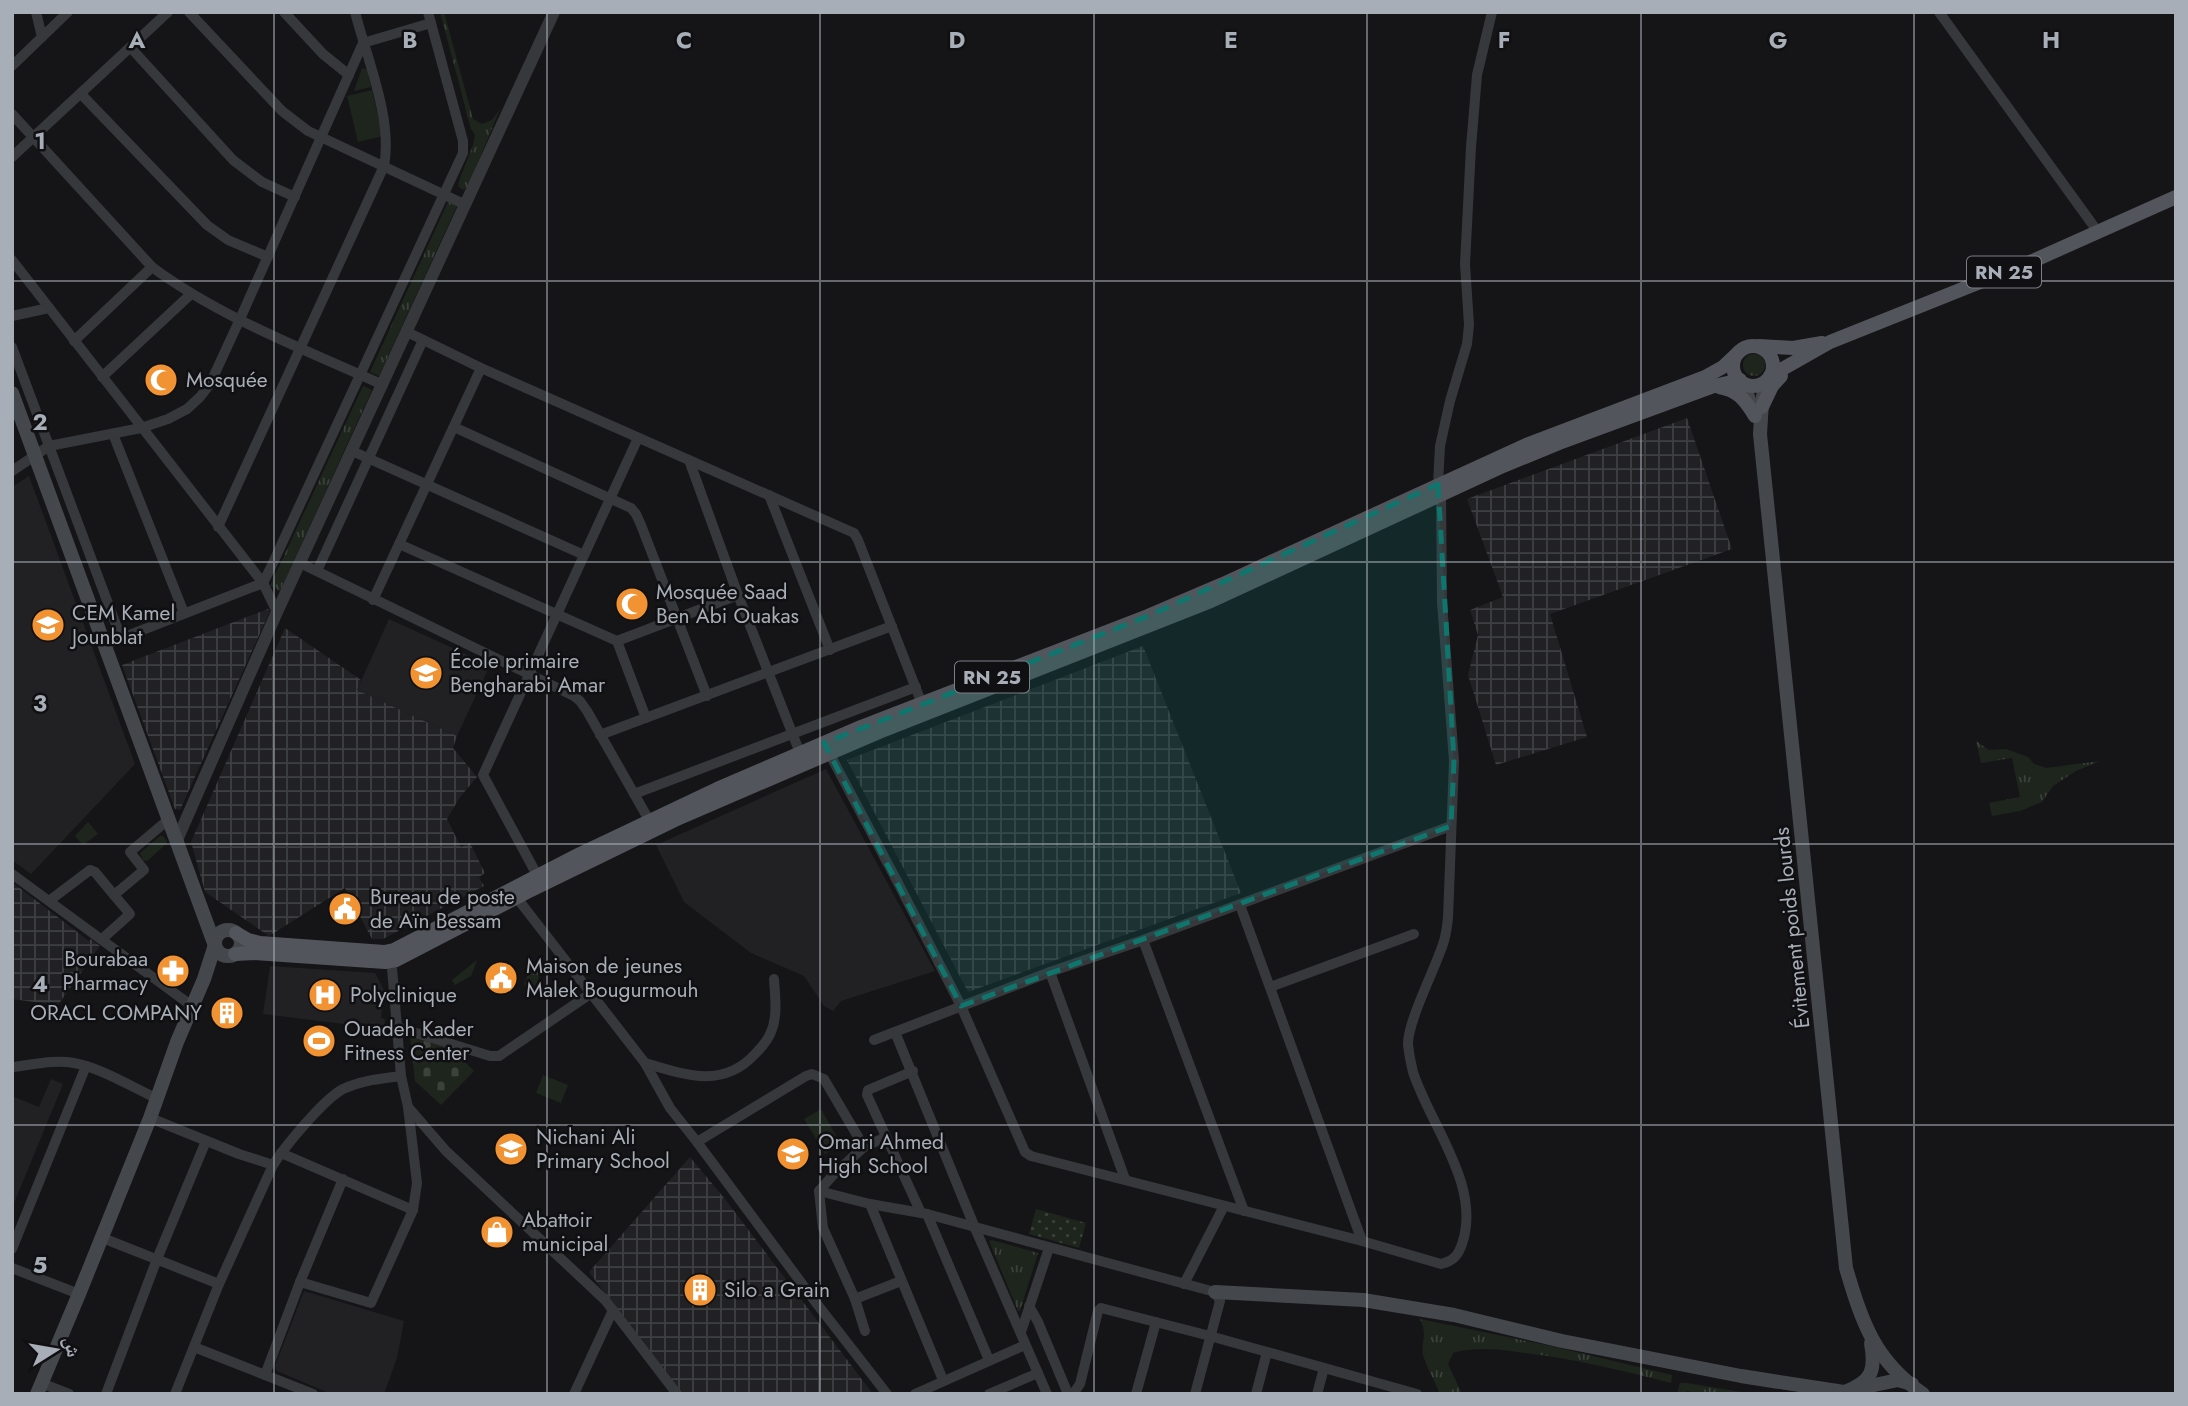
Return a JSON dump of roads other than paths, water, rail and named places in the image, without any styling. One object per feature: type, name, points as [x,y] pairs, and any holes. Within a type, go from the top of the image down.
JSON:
[{"type":"main road","name":"RN 25","points":[[1768,378],[1830,342],[2023,265],[2176,197]]},
{"type":"main road","name":"RN 25","points":[[1756,346],[1793,348],[1830,342]]},
{"type":"main road","points":[[1758,412],[1773,370],[1771,357],[1763,348],[1756,346],[1740,351],[1734,362],[1734,369],[1741,381],[1755,385],[1768,378]]},
{"type":"main road","name":"RN 25","points":[[391,956],[537,875],[649,820],[800,753],[826,748],[1175,616],[1547,436],[1705,377],[1740,351]]},
{"type":"main road","points":[[1758,412],[1777,380],[1796,362]]},
{"type":"main road","name":"RN 25","points":[[391,956],[922,704],[1157,612],[1440,489],[1714,386],[1741,381]]},
{"type":"main road","name":"Évitement poids lourds","points":[[1741,381],[1758,412],[1846,1268],[1869,1335],[1907,1385]]},
{"type":"main road","points":[[1714,386],[1734,391],[1758,412]]},
{"type":"main road","points":[[12,393],[218,952],[231,955],[254,953],[391,956]]},
{"type":"main road","points":[[203,912],[231,931],[260,943],[391,956]]},
{"type":"main road","points":[[39,1388],[150,1118],[219,933],[231,931]]},
{"type":"main road","points":[[204,979],[241,944],[231,931]]},
{"type":"main road","points":[[1214,1292],[1363,1300],[1454,1315],[1562,1341],[1741,1376],[1851,1393],[1907,1385]]},
{"type":"main road","points":[[1851,1393],[1867,1380],[1872,1369],[1873,1356],[1869,1335]]},
{"type":"street","points":[[36,12],[42,37]]},
{"type":"street","points":[[12,66],[68,12]]},
{"type":"street","points":[[12,157],[168,12]]},
{"type":"street","points":[[189,12],[282,111],[308,131],[466,205]]},
{"type":"street","points":[[284,12],[323,54],[349,75]]},
{"type":"street","points":[[218,527],[384,166],[386,123],[355,12]]},
{"type":"street","points":[[177,840],[277,612],[554,12]]},
{"type":"street","points":[[826,748],[961,1006],[1025,1152],[1031,1156],[1362,1241],[1441,1264],[1450,1262],[1458,1255],[1464,1240],[1466,1222],[1461,1181],[1413,1072],[1408,1042],[1411,1027],[1444,942],[1448,918],[1454,761],[1443,602],[1440,446],[1467,344],[1469,325],[1465,264],[1471,147],[1477,75],[1492,12]]},
{"type":"street","points":[[1939,12],[2098,232]]},
{"type":"street","points":[[12,471],[49,446],[141,428],[168,419],[187,409],[200,397],[210,384],[240,319],[363,43],[429,17],[463,141],[463,153],[263,583],[104,645]]},
{"type":"street","points":[[131,48],[233,160],[262,182],[295,197]]},
{"type":"street","points":[[81,94],[207,225],[228,240],[268,257]]},
{"type":"street","points":[[12,114],[152,267],[191,294],[383,385]]},
{"type":"street","points":[[12,260],[263,583],[277,612]]},
{"type":"street","points":[[74,341],[152,267]]},
{"type":"street","points":[[102,377],[191,294]]},
{"type":"street","points":[[12,316],[49,308]]},
{"type":"street","points":[[407,332],[481,369],[854,533],[922,704]]},
{"type":"street","points":[[317,571],[423,340]]},
{"type":"street","points":[[12,347],[121,638]]},
{"type":"street","points":[[373,600],[481,369]]},
{"type":"street","points":[[454,427],[631,508],[636,514],[707,696]]},
{"type":"street","points":[[113,434],[184,613]]},
{"type":"street","points":[[537,875],[483,775],[638,438]]},
{"type":"street","points":[[352,452],[584,555]]},
{"type":"street","points":[[689,460],[800,753]]},
{"type":"street","points":[[769,495],[830,650]]},
{"type":"street","points":[[399,544],[617,641],[738,595]]},
{"type":"street","points":[[300,563],[564,690],[580,701],[649,820]]},
{"type":"street","points":[[600,736],[892,626]]},
{"type":"street","points":[[617,641],[646,718]]},
{"type":"street","points":[[634,794],[916,687]]},
{"type":"street","points":[[114,895],[144,870],[130,852],[169,819]]},
{"type":"street","points":[[874,1040],[1050,972],[1451,826]]},
{"type":"street","points":[[49,901],[90,870],[95,872],[130,914],[102,939]]},
{"type":"street","points":[[12,874],[192,1006]]},
{"type":"street","points":[[517,898],[645,1063],[670,1108],[887,1394]]},
{"type":"street","points":[[1240,905],[1362,1241]]},
{"type":"street","points":[[1270,986],[1414,934]]},
{"type":"street","points":[[1143,940],[1244,1211]]},
{"type":"street","points":[[300,1282],[371,1303],[413,1210],[417,1183],[408,1107],[401,1076],[391,956]]},
{"type":"street","points":[[1050,972],[1125,1179]]},
{"type":"street","points":[[645,1063],[695,1076],[716,1076],[745,1065],[771,1033],[775,1014],[774,979]]},
{"type":"street","points":[[397,1027],[490,1056],[499,1056],[590,994]]},
{"type":"street","points":[[895,1032],[975,1228],[1047,1394]]},
{"type":"street","points":[[12,1067],[59,1062],[86,1066],[156,1098]]},
{"type":"street","points":[[12,1249],[86,1066]]},
{"type":"street","points":[[912,1071],[867,1092],[989,1360]]},
{"type":"street","points":[[697,1142],[813,1074],[824,1079],[864,1147]]},
{"type":"street","points":[[175,1394],[219,1284],[281,1153],[340,1091],[358,1083],[401,1076]]},
{"type":"street","points":[[408,1107],[446,1151],[613,1310],[677,1394]]},
{"type":"street","points":[[150,1118],[273,1165]]},
{"type":"street","points":[[818,1191],[864,1147],[886,1137]]},
{"type":"street","points":[[106,1394],[206,1141]]},
{"type":"street","points":[[281,1153],[413,1210]]},
{"type":"street","points":[[265,1375],[343,1179]]},
{"type":"street","points":[[818,1191],[924,1214],[1214,1292],[1220,1301],[1195,1394]]},
{"type":"street","points":[[818,1191],[823,1228],[855,1299],[866,1331]]},
{"type":"street","points":[[870,1204],[943,1380]]},
{"type":"street","points":[[1184,1284],[1224,1206]]},
{"type":"street","points":[[100,1237],[219,1284]]},
{"type":"street","points":[[1021,1332],[1049,1248]]},
{"type":"street","points":[[12,1268],[79,1294]]},
{"type":"street","points":[[855,1299],[901,1281]]},
{"type":"street","points":[[1030,1306],[1071,1394],[1080,1384],[1101,1308],[1324,1368],[1381,1389],[1418,1394]]},
{"type":"street","points":[[574,1394],[613,1310]]},
{"type":"street","points":[[1136,1394],[1156,1322]]},
{"type":"street","points":[[915,1394],[1026,1345]]},
{"type":"street","points":[[194,1348],[313,1394]]},
{"type":"street","points":[[1256,1394],[1267,1352]]},
{"type":"street","points":[[1317,1394],[1324,1368]]},
{"type":"street","points":[[989,1394],[1038,1373]]},
{"type":"street","points":[[39,1388],[69,1394]]},
{"type":"place","name":"Mosquée","points":[[161,380]]},
{"type":"place","name":"Mosquée Saad Ben Abi Ouakas","points":[[632,604]]},
{"type":"place","name":"CEM Kamel Jounblat","points":[[48,625]]},
{"type":"place","name":"École primaire Bengharabi Amar","points":[[426,673]]},
{"type":"place","name":"Bureau de poste de Aïn Bessam","points":[[345,909]]},
{"type":"place","name":"Bourabaa Pharmacy","points":[[173,971]]},
{"type":"place","name":"Maison de jeunes Malek Bougurmouh","points":[[501,978]]},
{"type":"place","name":"Polyclinique","points":[[325,995]]},
{"type":"place","name":"ORACL COMPANY","points":[[227,1013]]},
{"type":"place","name":"Ouadeh Kader Fitness Center","points":[[319,1041]]},
{"type":"place","name":"Nichani Ali Primary School","points":[[511,1149]]},
{"type":"place","name":"Omari Ahmed High School","points":[[793,1154]]},
{"type":"place","name":"Abattoir municipal","points":[[497,1232]]},
{"type":"place","name":"Silo a Grain","points":[[700,1290]]}]
